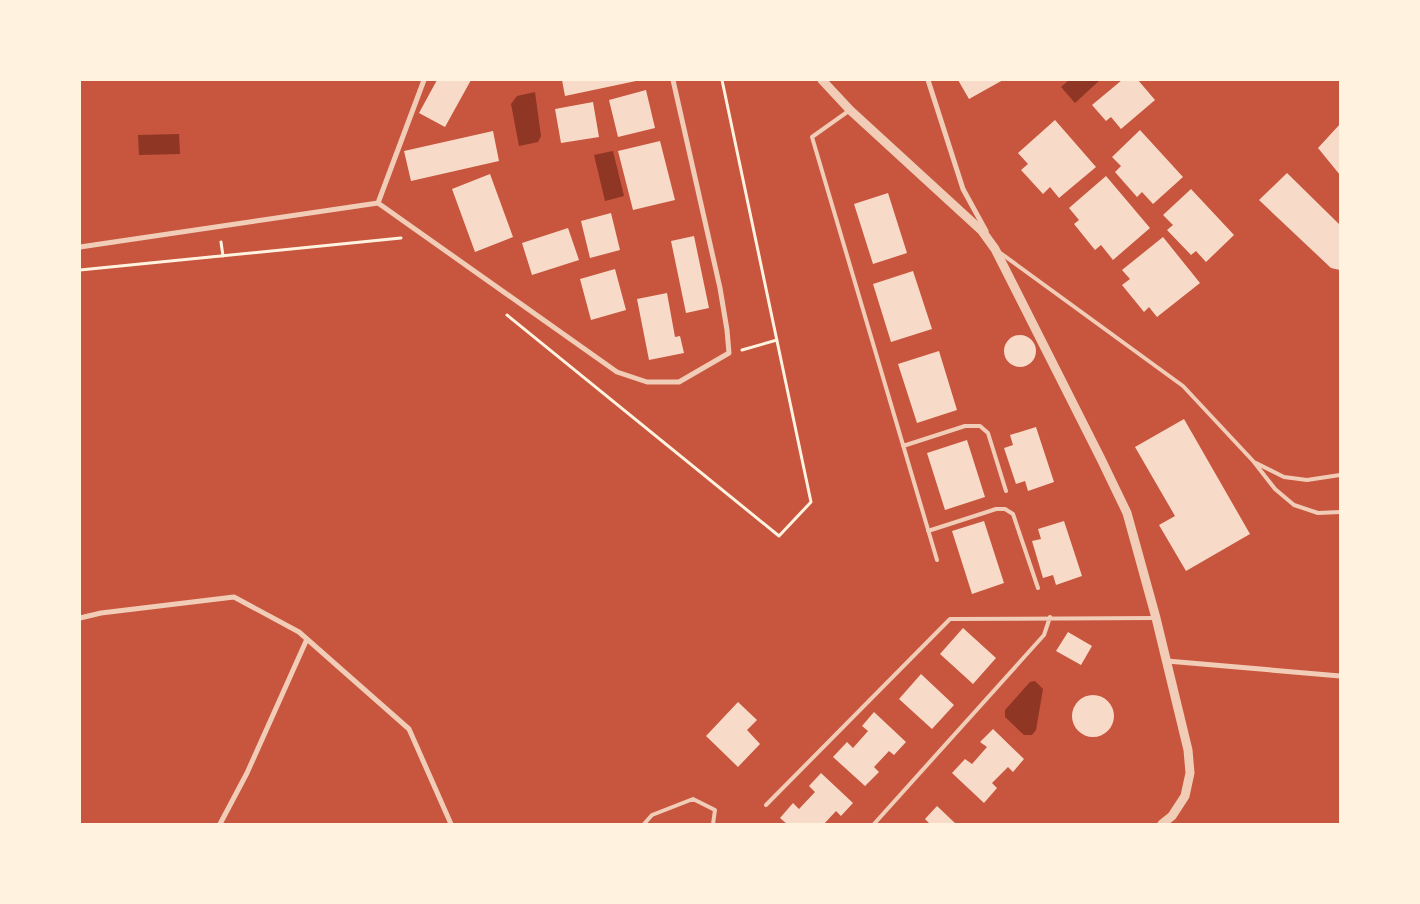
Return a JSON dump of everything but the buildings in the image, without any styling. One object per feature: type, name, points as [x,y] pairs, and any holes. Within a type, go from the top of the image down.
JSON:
[{"type":"street","points":[[378,203],[424,80]]},
{"type":"street","points":[[80,247],[378,203],[617,372],[647,382],[679,382],[729,353],[720,288],[673,80]]},
{"type":"street","points":[[822,80],[850,110],[982,231],[995,249]]},
{"type":"street","points":[[928,80],[964,189],[1101,459],[1126,513],[1156,618],[1188,750],[1190,773],[1185,796],[1172,816],[1162,824]]},
{"type":"street","points":[[80,618],[101,613],[234,597],[299,632],[409,730],[451,824]]},
{"type":"street","points":[[220,824],[247,773],[307,638]]},
{"type":"street","points":[[1167,661],[1340,676]]},
{"type":"lane","points":[[850,110],[812,138],[937,560]]},
{"type":"lane","points":[[995,249],[1184,386],[1254,462],[1275,489],[1294,505],[1318,513],[1340,512]]},
{"type":"lane","points":[[903,446],[965,426],[980,426],[988,433],[1006,491]]},
{"type":"lane","points":[[1254,462],[1292,478],[1307,480],[1340,474]]},
{"type":"lane","points":[[928,531],[996,509],[1005,509],[1013,514],[1038,588]]},
{"type":"lane","points":[[766,805],[950,619],[1050,617],[1156,618]]},
{"type":"lane","points":[[874,824],[1044,635],[1050,617]]},
{"type":"lane","points":[[644,824],[652,815],[693,799],[715,810],[713,824]]},
{"type":"path","points":[[729,353],[777,340]]},
{"type":"shaded area","points":[[1069,80],[1100,80],[1075,103],[1061,87]]},
{"type":"shaded area","points":[[535,92],[541,136],[538,142],[519,146],[511,104],[517,96]]},
{"type":"shaded area","points":[[179,134],[180,154],[139,155],[138,135]]},
{"type":"shaded area","points":[[613,151],[624,196],[605,201],[594,155]]},
{"type":"shaded area","points":[[1035,681],[1043,689],[1036,730],[1032,735],[1024,735],[1005,717],[1005,710],[1030,682]]}]
